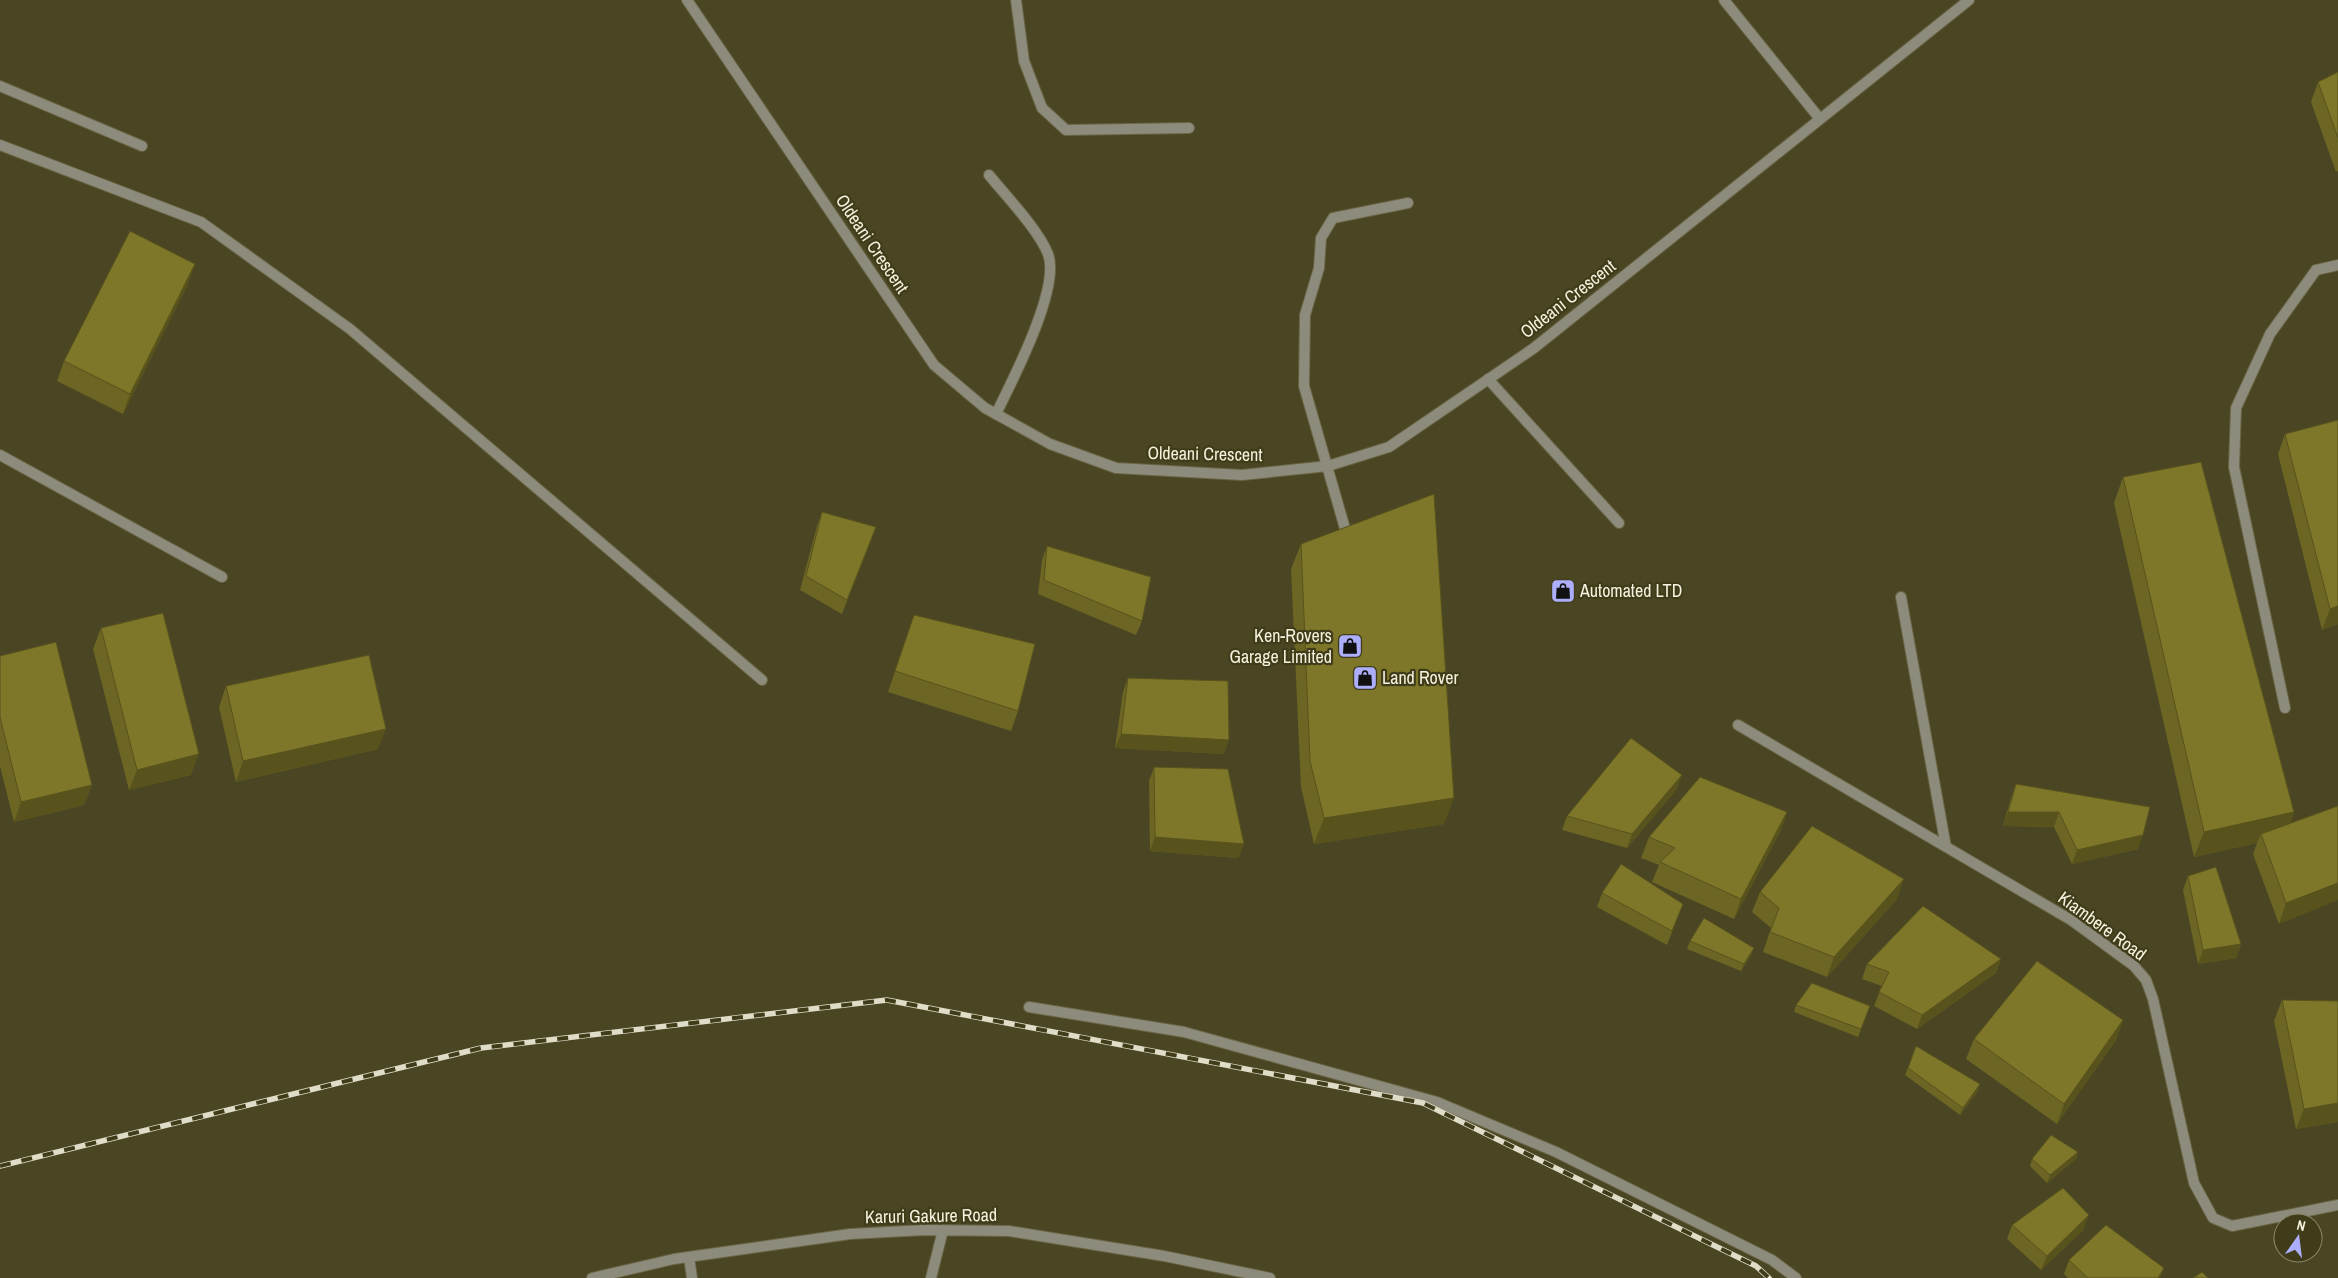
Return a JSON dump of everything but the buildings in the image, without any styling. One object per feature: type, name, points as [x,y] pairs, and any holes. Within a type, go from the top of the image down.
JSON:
[{"type":"street","name":"Oldeani Crescent","points":[[687,0],[934,365],[985,408],[1050,444],[1116,468],[1242,475],[1328,466],[1389,446],[1534,348],[1969,0]]},
{"type":"street","points":[[1016,0],[1024,61],[1042,108],[1066,130],[1189,128]]},
{"type":"street","points":[[1724,0],[1820,118]]},
{"type":"street","points":[[0,86],[142,146]]},
{"type":"street","points":[[0,145],[201,222],[350,329],[762,680]]},
{"type":"street","points":[[989,174],[1032,228],[1048,253],[1052,270],[1030,341],[996,414]]},
{"type":"street","points":[[1351,549],[1304,386],[1305,315],[1319,268],[1321,238],[1333,218],[1408,203]]},
{"type":"street","points":[[2285,708],[2234,467],[2236,408],[2270,334],[2316,270],[2338,265]]},
{"type":"street","points":[[1488,379],[1619,523]]},
{"type":"street","points":[[0,455],[222,577]]},
{"type":"street","points":[[1901,596],[1946,846]]},
{"type":"street","name":"Kiambere Road","points":[[1738,725],[2071,920],[2134,966],[2146,980],[2194,1183],[2214,1218],[2232,1226],[2338,1205]]},
{"type":"street","points":[[1029,1007],[1184,1032],[1437,1102],[1556,1152],[1772,1260],[1796,1278]]},
{"type":"street","points":[[931,1278],[943,1230]]},
{"type":"street","name":"Karuri Gakure Road","points":[[592,1278],[689,1257],[850,1234],[943,1230],[1009,1231],[1164,1256],[1270,1278]]},
{"type":"street","points":[[689,1257],[692,1278]]},
{"type":"railway","points":[[0,1166],[481,1048],[887,1000],[1423,1103],[1756,1266],[1769,1278]]},
{"type":"place","name":"Automated LTD","points":[[1563,591]]},
{"type":"place","name":"Ken-Rovers Garage Limited","points":[[1350,646]]},
{"type":"place","name":"Land Rover","points":[[1365,678]]}]
